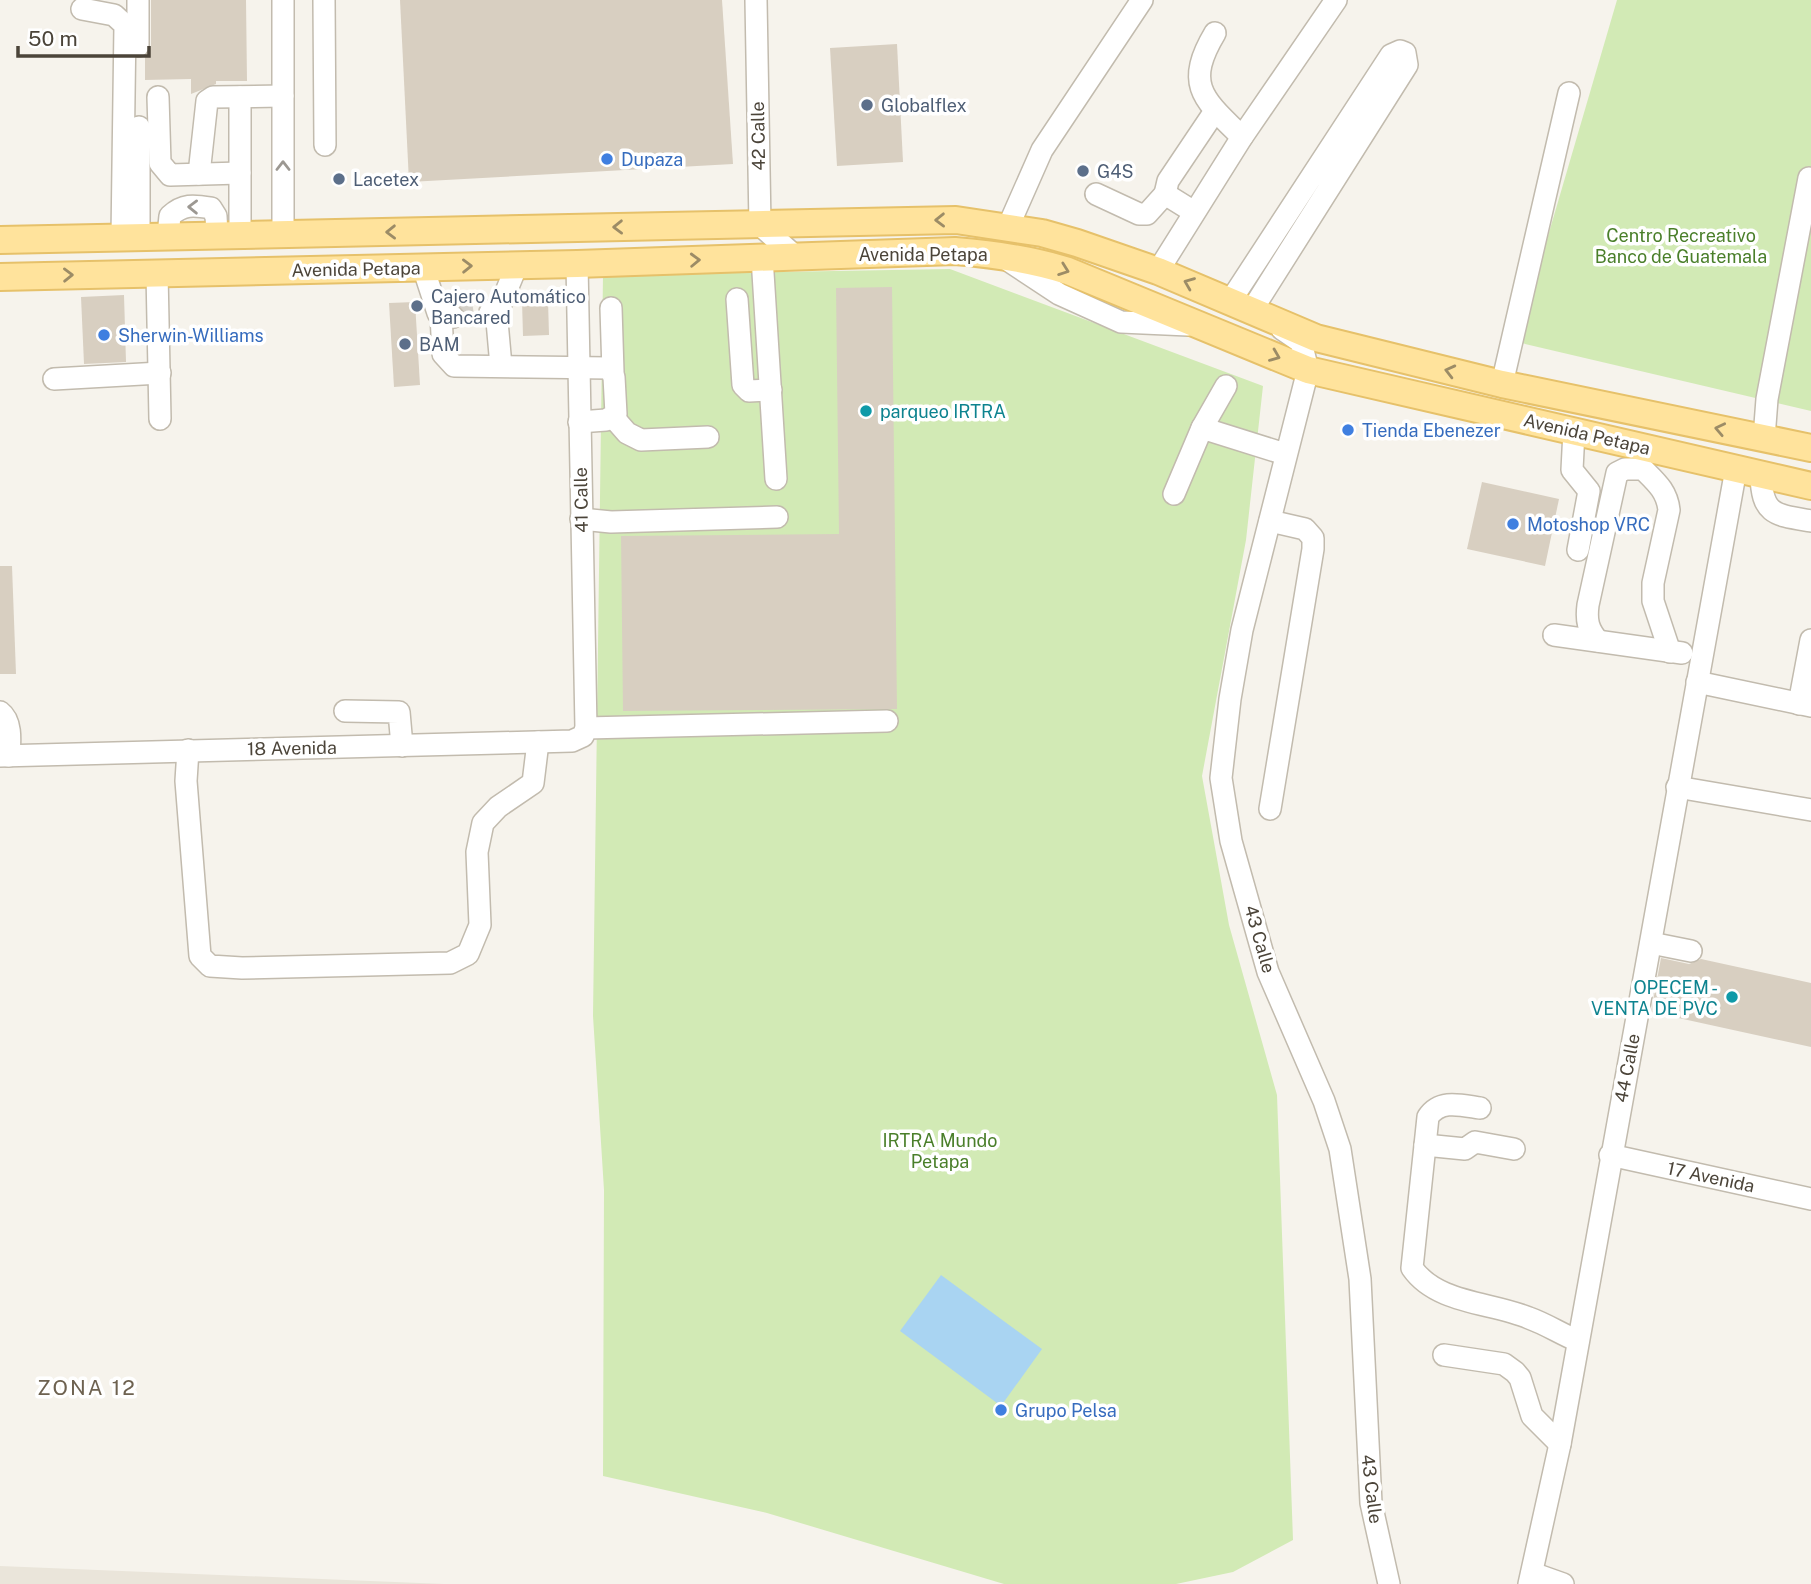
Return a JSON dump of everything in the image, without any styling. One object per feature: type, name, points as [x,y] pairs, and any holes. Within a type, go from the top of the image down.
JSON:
[{"type":"main road","name":"Avenida Petapa","points":[[0,240],[956,220],[1008,227],[1077,243],[1158,271],[1316,338],[1502,384],[1811,448]]},
{"type":"main road","name":"Avenida Petapa","points":[[0,277],[576,264],[955,251],[998,254],[1037,261],[1068,271],[1308,370],[1811,486]]},
{"type":"main road","points":[[1750,472],[1765,438]]},
{"type":"street","points":[[131,237],[138,0]]},
{"type":"street","points":[[283,0],[283,234]]},
{"type":"street","points":[[324,0],[325,145]]},
{"type":"street","name":"42 Calle","points":[[756,0],[760,225]]},
{"type":"street","points":[[1008,227],[1042,150],[1142,0]]},
{"type":"street","points":[[1158,271],[1242,137],[1336,0]]},
{"type":"street","points":[[82,9],[114,15],[125,26],[131,237]]},
{"type":"street","points":[[1215,33],[1201,56],[1198,80],[1203,96],[1242,137]]},
{"type":"street","points":[[1400,51],[1405,53],[1407,65],[1247,308],[1391,55],[1400,51]]},
{"type":"street","points":[[1502,384],[1569,93]]},
{"type":"street","points":[[199,174],[207,101],[214,97],[283,96]]},
{"type":"street","points":[[158,97],[160,163],[164,171],[170,175],[240,173]]},
{"type":"street","points":[[229,234],[240,173],[240,97]]},
{"type":"street","points":[[1096,194],[1143,215],[1165,194],[1173,173],[1215,111]]},
{"type":"street","points":[[1765,438],[1767,399],[1809,177]]},
{"type":"street","points":[[1165,194],[1194,212]]},
{"type":"street","points":[[760,225],[795,256]]},
{"type":"street","points":[[762,257],[776,479]]},
{"type":"street","name":"41 Calle","points":[[576,264],[585,732]]},
{"type":"street","points":[[501,366],[493,311],[509,290],[517,265]]},
{"type":"street","points":[[422,267],[447,316],[443,354],[454,366],[603,366],[613,372]]},
{"type":"street","points":[[157,273],[160,419]]},
{"type":"street","points":[[737,299],[743,385],[749,391],[771,390]]},
{"type":"street","points":[[611,308],[616,408],[613,417]]},
{"type":"street","points":[[1247,308],[1301,342],[1308,370]]},
{"type":"street","name":"43 Calle","points":[[1308,370],[1240,644],[1221,778],[1231,841],[1268,972],[1324,1101],[1340,1149],[1360,1279],[1371,1503],[1389,1584]]},
{"type":"street","points":[[54,379],[159,373]]},
{"type":"street","points":[[1174,494],[1202,428],[1226,386]]},
{"type":"street","points":[[579,422],[613,417]]},
{"type":"street","points":[[613,417],[627,433],[640,440],[708,437]]},
{"type":"street","points":[[1202,428],[1285,454]]},
{"type":"street","points":[[1574,431],[1572,470],[1589,491],[1578,550]]},
{"type":"street","points":[[1598,641],[1590,632],[1586,619],[1617,473],[1625,469],[1643,469],[1664,490],[1670,510],[1653,583],[1653,601],[1670,652]]},
{"type":"street","points":[[1750,472],[1768,507],[1783,516],[1811,521]]},
{"type":"street","name":"44 Calle","points":[[1530,1578],[1560,1444],[1701,656],[1750,472]]},
{"type":"street","points":[[581,519],[611,522],[776,517]]},
{"type":"street","points":[[1270,521],[1309,532],[1313,550],[1270,809]]},
{"type":"street","points":[[1554,635],[1701,656]]},
{"type":"street","points":[[1697,682],[1805,705],[1811,639]]},
{"type":"street","points":[[345,711],[397,711],[402,715],[402,746]]},
{"type":"street","points":[[0,712],[5,717],[10,735],[4,756]]},
{"type":"street","name":"18 Avenida","points":[[4,756],[572,741],[585,732],[887,721]]},
{"type":"street","points":[[188,750],[186,780],[200,956],[210,966],[243,968],[450,963],[468,954],[480,925],[477,852],[483,823],[498,807],[533,783],[538,742]]},
{"type":"street","points":[[1677,787],[1811,810]]},
{"type":"street","points":[[1651,943],[1691,951]]},
{"type":"street","points":[[1480,1108],[1449,1103],[1434,1109],[1428,1117],[1412,1268],[1420,1280],[1436,1290],[1528,1317],[1578,1341]]},
{"type":"street","points":[[1425,1145],[1465,1149],[1475,1142],[1514,1149]]},
{"type":"street","name":"17 Avenida","points":[[1610,1156],[1811,1199]]},
{"type":"street","points":[[1444,1355],[1504,1364],[1515,1372],[1532,1416],[1560,1444]]},
{"type":"street","points":[[1530,1578],[1563,1584]]},
{"type":"shaded area","points":[[0,1566],[444,1584],[0,1584]]},
{"type":"green space","name":"Centro Recreativo Banco de Guatemala","points":[[1617,0],[1811,0],[1811,411],[1517,342]]},
{"type":"green space","name":"IRTRA Mundo Petapa","points":[[950,269],[1263,386],[1246,540],[1202,776],[1229,925],[1277,1095],[1293,1540],[1233,1572],[1176,1584],[1004,1584],[767,1513],[603,1476],[604,1190],[593,1016],[603,275]]},
{"type":"water","points":[[941,1275],[1042,1349],[1001,1406],[900,1331]]},
{"type":"building","points":[[151,0],[246,0],[247,81],[216,81],[216,84],[191,94],[191,79],[145,80],[145,57],[151,46]]},
{"type":"building","points":[[400,0],[722,0],[733,164],[409,182]]},
{"type":"building","name":"Globalflex","points":[[897,44],[903,162],[837,166],[830,48]]},
{"type":"building","name":"parqueo IRTRA","points":[[892,287],[897,709],[623,711],[621,536],[839,534],[836,288]]},
{"type":"building","name":"Sherwin-Williams","points":[[124,295],[126,362],[84,364],[81,297]]},
{"type":"building","points":[[548,300],[549,335],[523,336],[522,301]]},
{"type":"building","name":"BAM","points":[[415,302],[420,385],[394,387],[389,303]]},
{"type":"building","name":"Motoshop VRC","points":[[1482,482],[1559,499],[1545,566],[1467,549]]},
{"type":"building","points":[[0,566],[12,566],[16,674],[0,674]]},
{"type":"building","name":"OPECEM - VENTA DE PVC","points":[[1661,958],[1689,964],[1701,959],[1811,983],[1811,1047],[1651,1012]]},
{"type":"tunnel","points":[[453,317],[490,312]]},
{"type":"place","name":"Globalflex","points":[[867,105]]},
{"type":"place","name":"Dupaza","points":[[607,159]]},
{"type":"place","name":"G4S","points":[[1083,171]]},
{"type":"place","name":"Lacetex","points":[[339,179]]},
{"type":"place","name":"Cajero Automático Bancared","points":[[417,306]]},
{"type":"place","name":"Sherwin-Williams","points":[[104,335]]},
{"type":"place","name":"BAM","points":[[405,344]]},
{"type":"place","name":"parqueo IRTRA","points":[[866,411]]},
{"type":"place","name":"Tienda Ebenezer","points":[[1348,430]]},
{"type":"place","name":"Motoshop VRC","points":[[1513,524]]},
{"type":"place","name":"OPECEM - VENTA DE PVC","points":[[1732,997]]},
{"type":"place","name":"Grupo Pelsa","points":[[1001,1410]]},
{"type":"district","name":"ZONA 12","points":[[87,1387]]}]
